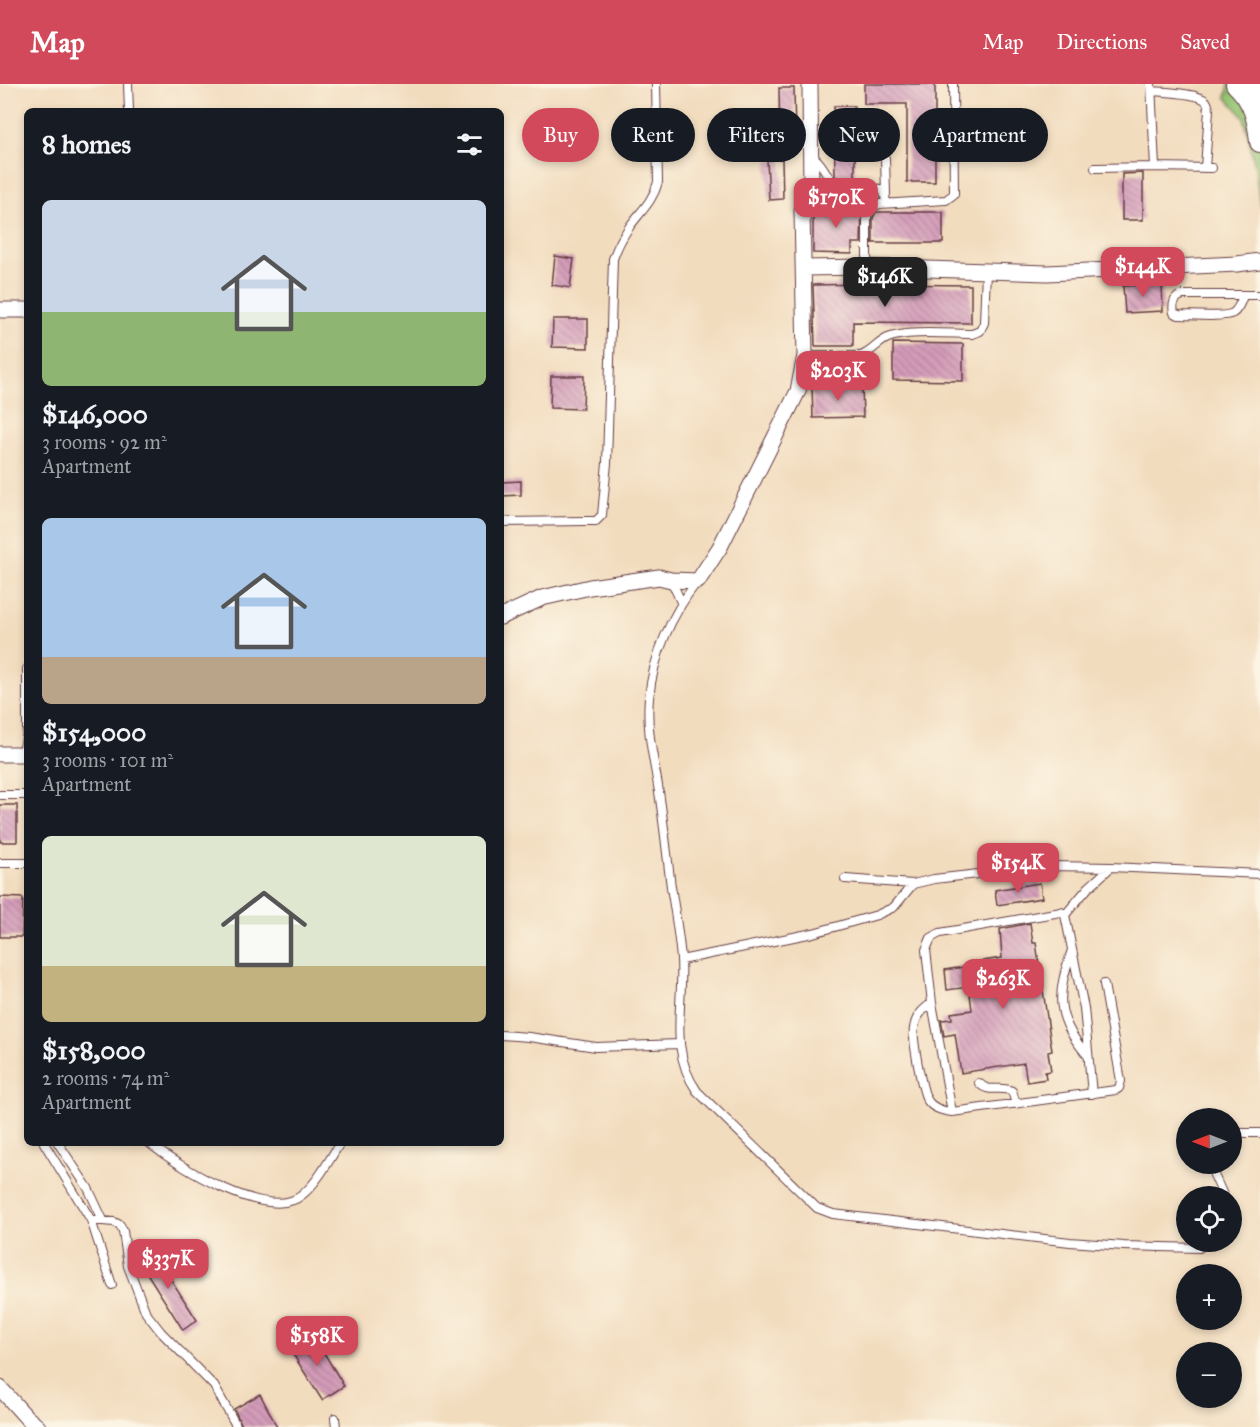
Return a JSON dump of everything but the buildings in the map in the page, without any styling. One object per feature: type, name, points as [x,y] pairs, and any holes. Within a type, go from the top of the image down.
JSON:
[{"type":"street","points":[[504,616],[542,598],[590,587],[659,577],[671,580],[698,580],[720,547],[798,391],[805,356],[802,211],[804,200],[811,191],[810,84]]},
{"type":"street","points":[[1236,84],[1245,92],[1254,108],[1260,142]]},
{"type":"street","points":[[1245,84],[1260,89]]},
{"type":"street","points":[[804,268],[867,267],[1047,273],[1260,261]]},
{"type":"street","points":[[0,310],[24,310]]},
{"type":"street","points":[[0,754],[24,754]]},
{"type":"street","points":[[0,1388],[38,1427]]},
{"type":"lane","points":[[128,84],[129,108]]},
{"type":"lane","points":[[504,522],[587,521],[596,520],[602,515],[606,474],[613,260],[630,226],[655,194],[658,182],[656,84]]},
{"type":"lane","points":[[867,267],[868,212],[871,207],[886,203],[946,200],[954,194],[953,84]]},
{"type":"lane","points":[[1095,168],[1208,168],[1208,103],[1204,99],[1152,87],[1155,167]]},
{"type":"lane","points":[[812,159],[817,160],[823,166],[832,184],[838,190],[858,193],[877,188],[885,194]]},
{"type":"lane","points":[[885,162],[886,203]]},
{"type":"lane","points":[[805,356],[861,356],[869,353],[886,338],[899,335],[972,334],[980,331],[984,323],[986,271]]},
{"type":"lane","points":[[1243,296],[1240,305],[1233,312],[1225,314],[1179,315],[1174,312],[1173,307],[1178,296],[1184,295],[1260,295]]},
{"type":"lane","points":[[671,580],[681,602]]},
{"type":"lane","points":[[698,580],[681,602],[659,650],[649,695],[648,719],[649,743],[659,791],[681,960],[679,1044],[688,1079],[697,1091],[817,1208],[833,1214],[1124,1246],[1176,1247]]},
{"type":"lane","points":[[0,795],[24,795]]},
{"type":"lane","points":[[0,863],[24,863]]},
{"type":"lane","points":[[845,879],[913,884],[933,879],[1050,866],[1260,874]]},
{"type":"lane","points":[[1065,915],[1088,888],[1111,867]]},
{"type":"lane","points":[[681,960],[813,933],[877,915],[894,907],[913,884]]},
{"type":"lane","points":[[952,1112],[932,1003],[926,950],[934,934],[1061,912],[1065,915],[1073,948],[1084,1008],[1092,1094]]},
{"type":"lane","points":[[1073,948],[1062,984],[1061,1004],[1065,1025],[1088,1056]]},
{"type":"lane","points":[[932,1003],[920,1011],[913,1031],[923,1093],[928,1102],[940,1110],[952,1112],[1113,1092],[1119,1088],[1121,1084],[1104,984]]},
{"type":"lane","points":[[504,1035],[596,1047],[679,1044]]},
{"type":"lane","points":[[979,1083],[983,1088],[990,1090],[1006,1088],[1012,1091],[1016,1104]]},
{"type":"lane","points":[[1242,1133],[1260,1133]]},
{"type":"lane","points":[[46,1146],[91,1220],[112,1284]]},
{"type":"lane","points":[[60,1146],[88,1188],[103,1220]]},
{"type":"lane","points":[[153,1146],[214,1184],[257,1201],[272,1204],[290,1202],[302,1196],[314,1183],[338,1146]]},
{"type":"lane","points":[[91,1220],[103,1220],[120,1225],[128,1266],[146,1312],[161,1332],[214,1386],[237,1427]]},
{"type":"green space","points":[[1229,84],[1260,84],[1260,205],[1255,167],[1244,117],[1226,97]]}]
